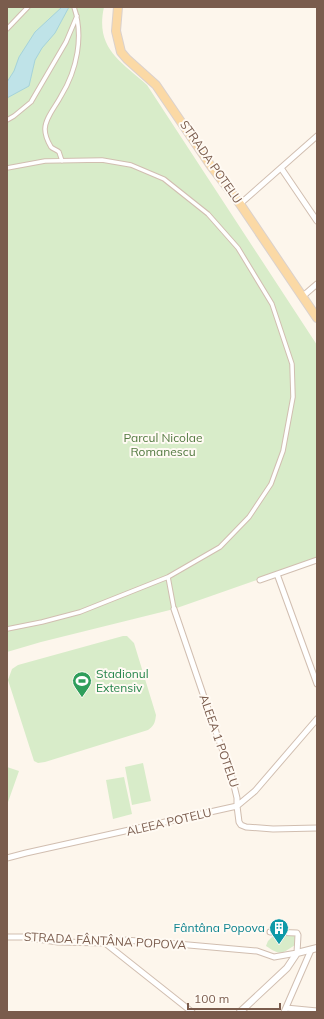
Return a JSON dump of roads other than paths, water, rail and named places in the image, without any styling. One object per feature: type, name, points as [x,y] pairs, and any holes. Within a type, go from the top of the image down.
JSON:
[{"type":"main road","name":"STRADA POTELU","points":[[118,7],[116,31],[121,52],[156,85],[211,166],[240,204],[317,318]]},
{"type":"street","points":[[7,29],[28,7]]},
{"type":"street","points":[[62,161],[59,153],[51,146],[46,137],[45,128],[48,118],[62,95],[73,71],[80,30],[74,7]]},
{"type":"street","points":[[7,120],[31,102],[66,42],[77,15]]},
{"type":"street","points":[[240,204],[317,136]]},
{"type":"street","points":[[7,168],[44,161],[102,160],[131,165],[164,179],[208,214],[238,248],[254,272],[272,304],[292,364],[293,397],[283,451],[271,484],[249,517],[220,547],[168,577],[80,612],[7,629]]},
{"type":"street","points":[[281,168],[317,221]]},
{"type":"street","points":[[312,214],[317,210]]},
{"type":"street","points":[[303,296],[317,284]]},
{"type":"street","points":[[260,580],[317,560]]},
{"type":"street","points":[[277,574],[317,684]]},
{"type":"street","points":[[168,577],[174,609]]},
{"type":"street","name":"ALEEA 1 POTELU","points":[[174,609],[230,769],[237,798],[237,806]]},
{"type":"street","name":"ALEEA 1 POTELU","points":[[237,806],[255,790],[317,719]]},
{"type":"street","points":[[237,806],[239,822],[241,825],[246,827],[273,829],[317,828]]},
{"type":"street","name":"ALEEA POTELU","points":[[7,858],[237,806]]},
{"type":"street","points":[[240,1012],[287,968],[297,953],[297,933],[270,932]]},
{"type":"street","name":"STRADA FÂNTÂNA POPOVA","points":[[7,937],[23,937],[58,942],[105,943],[123,940],[241,949],[257,951],[274,957],[297,953]]},
{"type":"street","points":[[105,943],[192,1012]]},
{"type":"street","points":[[297,953],[314,949]]},
{"type":"street","points":[[314,949],[285,1010],[317,1011]]},
{"type":"water","points":[[62,7],[69,7],[55,33],[42,48],[35,60],[29,86],[7,98],[7,82],[14,71],[19,57],[35,32]]},
{"type":"place","name":"Stadionul Extensiv","points":[[82,698]]},
{"type":"place","name":"Fântâna Popova","points":[[279,945]]},
{"type":"park label","name":"Parcul Nicolae Romanescu","points":[[163,445]]}]
